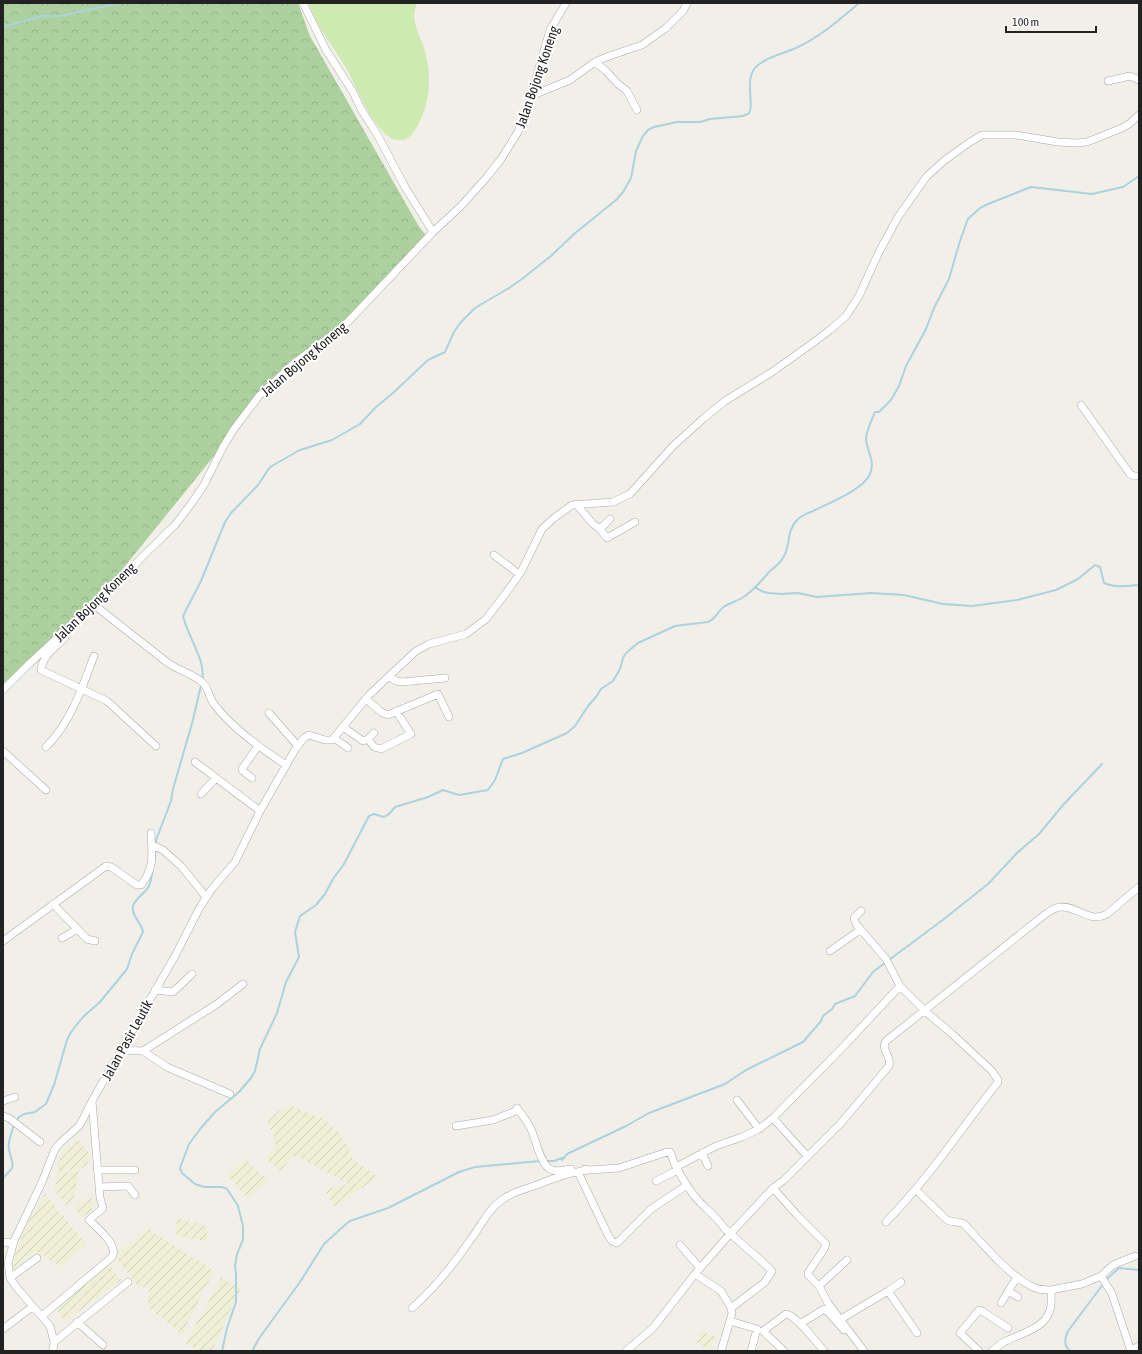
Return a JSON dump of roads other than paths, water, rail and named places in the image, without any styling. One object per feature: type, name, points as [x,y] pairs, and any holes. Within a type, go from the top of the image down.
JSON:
[{"type":"street","points":[[303,3],[326,50],[353,92],[405,187],[433,232]]},
{"type":"street","name":"Jalan Bojong Koneng","points":[[3,690],[125,575],[175,525],[204,485],[234,429],[259,396],[293,364],[344,326],[433,232],[478,188],[501,159],[518,132],[550,30],[566,3]]},
{"type":"street","points":[[530,96],[570,80],[595,62],[619,52],[642,45],[666,28],[683,11],[686,3]]},
{"type":"street","points":[[595,62],[627,91],[637,110]]},
{"type":"street","points":[[1108,81],[1130,76],[1139,80]]},
{"type":"street","points":[[348,748],[334,738],[366,699],[416,651],[424,646],[466,634],[491,614],[519,574],[542,529],[567,508],[576,504],[613,502],[630,494],[672,446],[704,418],[725,401],[772,372],[830,330],[846,316],[855,302],[893,224],[927,176],[936,167],[982,135],[992,134],[1024,136],[1076,144],[1097,139],[1122,128],[1139,115]]},
{"type":"street","points":[[1081,404],[1130,474],[1139,476]]},
{"type":"street","points":[[576,504],[593,524],[600,529],[606,538],[635,522]]},
{"type":"street","points":[[600,529],[610,519]]},
{"type":"street","points":[[494,555],[519,574]]},
{"type":"street","points":[[94,604],[176,669],[202,682],[214,705],[234,725],[258,746],[286,765]]},
{"type":"street","points":[[66,629],[65,637],[45,656],[42,663],[42,670],[107,701],[156,746]]},
{"type":"street","points":[[46,747],[54,740],[67,721],[82,689],[94,656]]},
{"type":"street","points":[[390,677],[396,681],[402,682],[445,678]]},
{"type":"street","points":[[366,699],[384,714],[390,714],[438,694],[449,717]]},
{"type":"street","points":[[368,739],[374,747],[381,749],[411,734],[396,711]]},
{"type":"street","points":[[269,713],[298,746]]},
{"type":"street","points":[[343,727],[363,741],[368,739],[374,733]]},
{"type":"street","name":"Jalan Pasir Leutik","points":[[10,1278],[6,1257],[42,1182],[55,1149],[82,1122],[92,1101],[122,1050],[206,897],[235,862],[260,811],[286,765],[304,738],[310,735],[325,740],[334,738]]},
{"type":"street","points":[[252,778],[243,772],[242,769],[258,746]]},
{"type":"street","points":[[3,751],[46,790]]},
{"type":"street","points":[[195,762],[260,811]]},
{"type":"street","points":[[201,794],[216,778]]},
{"type":"street","points":[[3,941],[106,866],[111,867],[137,885],[141,885],[150,870],[153,860],[151,833]]},
{"type":"street","points":[[152,845],[163,850],[182,867],[206,897]]},
{"type":"street","points":[[626,1351],[653,1328],[695,1274],[730,1233],[773,1188],[784,1180],[841,1124],[889,1066],[889,1057],[884,1049],[884,1043],[1050,911],[1060,907],[1096,918],[1102,917],[1139,887]]},
{"type":"street","points":[[53,904],[89,940],[94,941]]},
{"type":"street","points":[[861,911],[854,918],[860,930],[886,960],[900,986],[925,1011],[952,1033],[992,1071],[998,1080],[958,1136],[916,1190],[886,1222]]},
{"type":"street","points":[[62,938],[78,929]]},
{"type":"street","points":[[830,951],[860,930]]},
{"type":"street","points":[[155,990],[173,992],[192,974]]},
{"type":"street","points":[[143,1051],[217,1004],[243,984]]},
{"type":"street","points":[[656,1181],[702,1153],[759,1129],[773,1118],[838,1053],[900,986]]},
{"type":"street","points":[[122,1050],[143,1051],[167,1067],[230,1094]]},
{"type":"street","points":[[3,1101],[15,1097]]},
{"type":"street","points":[[737,1100],[759,1129]]},
{"type":"street","points":[[42,1316],[112,1258],[114,1254],[113,1247],[89,1220],[103,1208],[100,1198],[97,1170],[92,1101]]},
{"type":"street","points":[[456,1126],[493,1120],[518,1109],[532,1130],[546,1167],[553,1171],[577,1169],[589,1170]]},
{"type":"street","points":[[3,1116],[9,1118],[40,1142]]},
{"type":"street","points":[[773,1118],[807,1156]]},
{"type":"street","points":[[412,1308],[436,1285],[471,1240],[491,1210],[503,1199],[518,1191],[561,1176],[589,1170],[619,1168],[667,1152],[670,1152],[686,1185],[696,1198],[730,1233],[772,1271],[765,1282],[731,1308]]},
{"type":"street","points":[[702,1153],[708,1166]]},
{"type":"street","points":[[97,1170],[135,1170]]},
{"type":"street","points":[[578,1172],[608,1235],[612,1241],[617,1243],[651,1209],[686,1185]]},
{"type":"street","points":[[99,1187],[121,1185],[128,1186],[135,1195]]},
{"type":"street","points":[[773,1188],[826,1244],[808,1274],[819,1286],[828,1303],[864,1351]]},
{"type":"street","points":[[916,1190],[947,1220],[964,1224],[992,1255],[1017,1277],[1033,1288],[1051,1290],[1082,1284],[1101,1276],[1113,1265],[1135,1256]]},
{"type":"street","points":[[3,1242],[13,1243]]},
{"type":"street","points":[[680,1245],[700,1268]]},
{"type":"street","points":[[37,1258],[10,1278],[22,1296],[50,1326],[54,1342],[53,1351]]},
{"type":"street","points":[[819,1286],[847,1260]]},
{"type":"street","points":[[695,1274],[721,1291],[731,1308],[732,1313],[722,1351]]},
{"type":"street","points":[[1101,1276],[1112,1294],[1131,1351],[1139,1346]]},
{"type":"street","points":[[1001,1303],[1017,1277]]},
{"type":"street","points":[[54,1342],[128,1282]]},
{"type":"street","points":[[841,1319],[888,1291],[900,1282]]},
{"type":"street","points":[[992,1351],[1005,1341],[1031,1331],[1047,1316],[1050,1308],[1051,1290]]},
{"type":"street","points":[[888,1291],[917,1334]]},
{"type":"street","points":[[1008,1292],[1018,1297]]},
{"type":"street","points":[[3,1329],[32,1307]]},
{"type":"street","points":[[800,1324],[824,1309],[844,1331]]},
{"type":"street","points":[[978,1351],[960,1333],[978,1310],[982,1310],[1008,1328]]},
{"type":"street","points":[[751,1351],[760,1330],[786,1314],[793,1317],[824,1351]]},
{"type":"street","points":[[730,1321],[760,1330],[784,1351]]},
{"type":"street","points":[[78,1322],[103,1345]]},
{"type":"waterway","points":[[3,27],[42,16],[61,16],[119,3]]},
{"type":"waterway","points":[[202,681],[202,666],[183,616],[201,581],[225,522],[231,513],[258,485],[270,467],[300,450],[332,440],[360,424],[376,407],[428,360],[445,352],[454,332],[461,322],[475,308],[522,279],[616,200],[623,192],[631,178],[636,151],[643,136],[648,130],[654,127],[677,122],[700,122],[710,119],[743,116],[748,114],[751,104],[751,77],[757,66],[765,60],[805,44],[829,28],[859,3]]},
{"type":"waterway","points":[[222,1351],[227,1328],[236,1302],[235,1266],[237,1254],[243,1240],[243,1226],[238,1206],[227,1189],[222,1187],[204,1187],[195,1184],[182,1173],[180,1168],[189,1144],[201,1128],[215,1112],[239,1092],[255,1071],[260,1049],[277,1013],[286,982],[299,957],[295,932],[300,916],[316,905],[325,894],[333,879],[344,864],[369,816],[374,814],[384,817],[395,807],[428,797],[443,790],[459,795],[488,790],[495,780],[503,759],[522,753],[567,733],[575,726],[601,689],[613,681],[620,669],[626,653],[638,643],[675,626],[708,622],[725,606],[740,599],[754,589],[781,561],[786,551],[791,529],[797,520],[805,514],[844,496],[859,487],[869,476],[872,466],[872,461],[866,443],[868,428],[875,412],[879,412],[891,400],[899,386],[906,366],[926,329],[934,308],[949,279],[968,219],[980,208],[1031,187],[1092,194],[1123,187],[1139,176]]},
{"type":"waterway","points":[[756,588],[769,593],[798,593],[817,597],[871,593],[904,595],[943,604],[972,606],[1017,600],[1056,590],[1078,579],[1095,565],[1100,567],[1104,583],[1108,585],[1139,585]]},
{"type":"waterway","points":[[155,860],[156,840],[171,801],[201,685]]},
{"type":"waterway","points":[[889,960],[988,884],[1018,852],[1039,834],[1063,805],[1102,764]]},
{"type":"waterway","points":[[16,1121],[24,1114],[35,1112],[46,1104],[54,1085],[67,1040],[71,1032],[83,1017],[100,1002],[127,969],[132,954],[143,932],[135,916],[133,906],[149,886],[153,868]]},
{"type":"waterway","points":[[545,1161],[554,1161],[562,1158],[562,1160],[567,1154],[626,1126],[649,1113],[725,1084],[746,1070],[803,1042],[821,1021],[823,1016],[832,1009],[835,1004],[855,996],[873,972],[886,962]]},
{"type":"waterway","points":[[3,1178],[13,1165],[9,1144],[14,1125]]},
{"type":"waterway","points":[[252,1351],[260,1337],[300,1282],[324,1244],[350,1221],[388,1208],[459,1172],[475,1167],[540,1161]]},
{"type":"waterway","points":[[1070,1351],[1066,1346],[1065,1339],[1068,1331],[1107,1279],[1119,1268],[1139,1270]]}]
